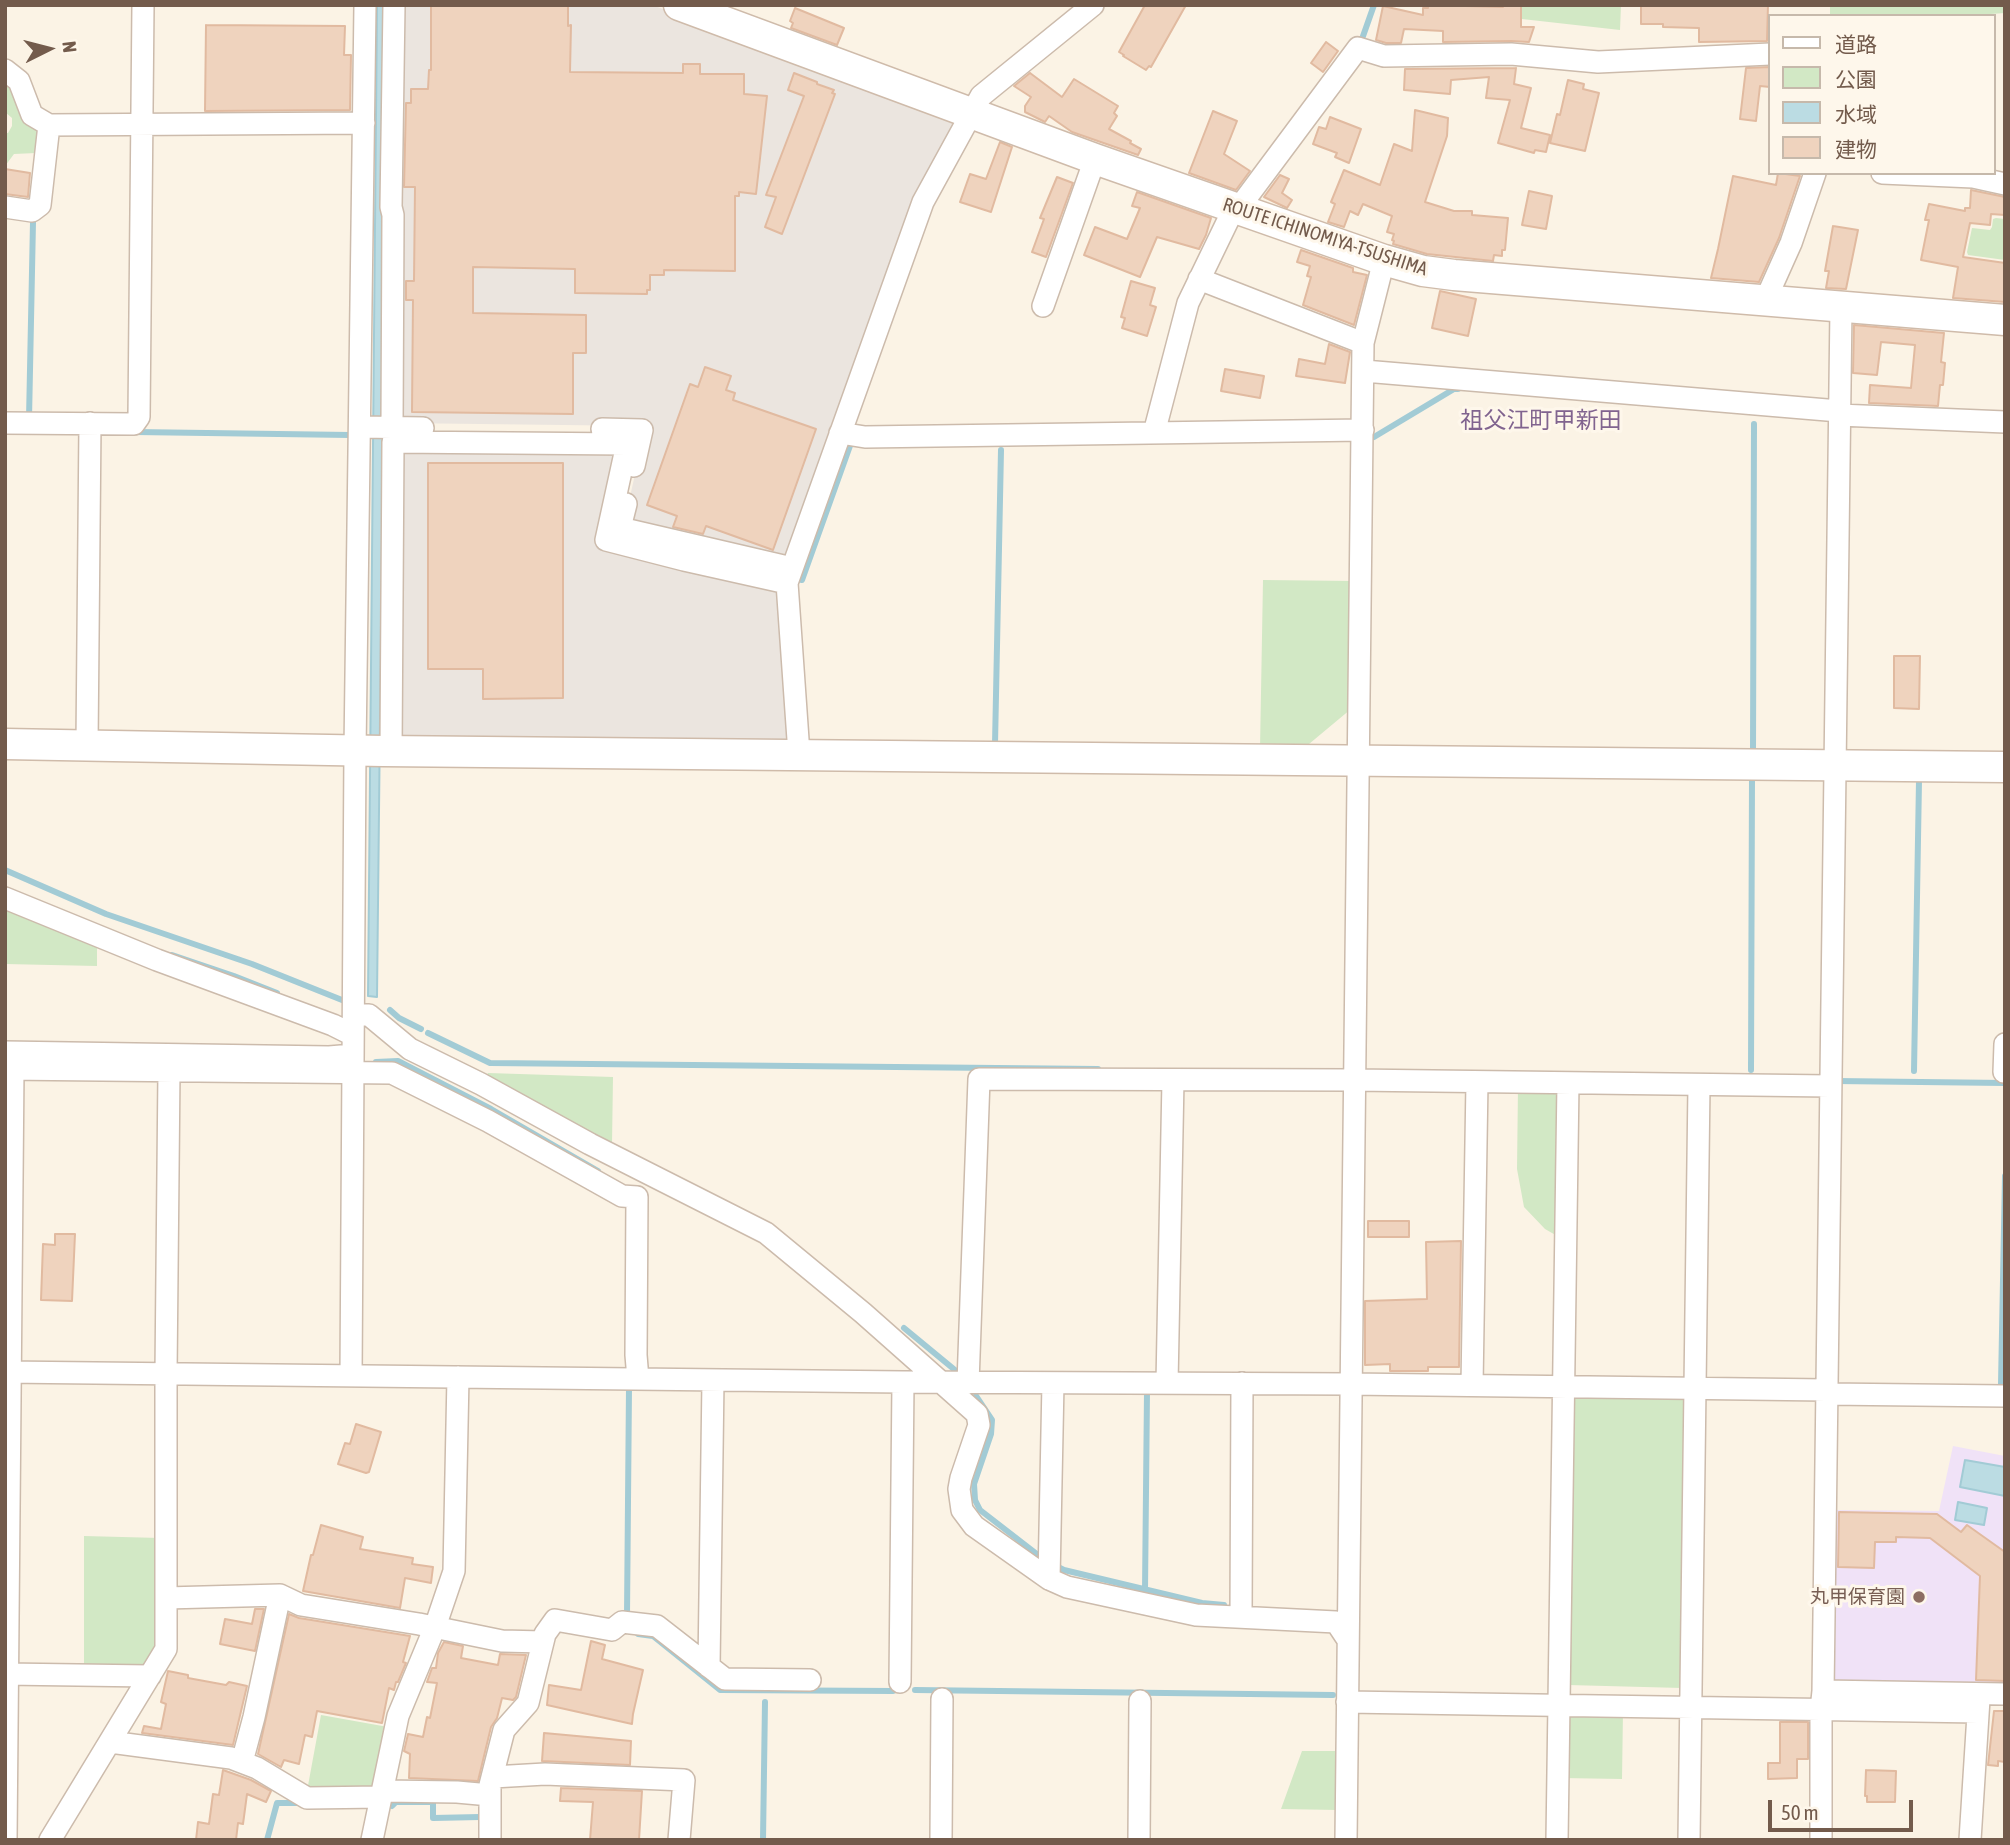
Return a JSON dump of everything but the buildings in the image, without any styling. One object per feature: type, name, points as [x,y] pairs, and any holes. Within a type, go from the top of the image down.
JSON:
[{"type":"street","points":[[5,423],[134,424],[139,417],[143,5]]},
{"type":"street","points":[[351,1376],[353,1044],[393,442],[388,430],[364,123],[365,5]]},
{"type":"street","points":[[373,750],[388,430],[394,5]]},
{"type":"street","name":"ROUTE ICHINOMIYA-TSUSHIMA","points":[[679,5],[1095,159],[1384,260],[1423,271],[2005,320]]},
{"type":"street","points":[[799,754],[790,576],[923,202],[981,96],[1093,5]]},
{"type":"street","points":[[1154,433],[1188,303],[1236,209],[1359,48],[1384,56],[1511,54],[1598,62],[1769,54]]},
{"type":"street","points":[[5,70],[19,80],[32,115],[49,125],[364,123]]},
{"type":"street","points":[[5,207],[32,211],[40,205],[49,125]]},
{"type":"street","points":[[1043,306],[1095,159]]},
{"type":"street","points":[[1765,301],[1791,243],[1814,175]]},
{"type":"street","points":[[1928,175],[1973,177],[2005,184]]},
{"type":"street","points":[[1346,1840],[1363,343],[1384,260]]},
{"type":"street","points":[[1199,279],[1363,343]]},
{"type":"street","points":[[1821,1840],[1841,308]]},
{"type":"street","points":[[1364,371],[1839,413],[2005,422]]},
{"type":"street","points":[[88,744],[90,424]]},
{"type":"street","points":[[388,430],[583,436],[642,430],[620,528],[790,576]]},
{"type":"street","points":[[840,433],[865,437],[1363,430]]},
{"type":"street","points":[[5,744],[2005,767]]},
{"type":"street","points":[[5,898],[157,960],[332,1025],[392,1073],[488,1121],[622,1196],[637,1197],[638,1379]]},
{"type":"street","points":[[8,1063],[329,1056],[353,1044],[369,1015],[410,1049],[766,1233],[863,1313],[977,1414],[979,1425],[959,1489],[962,1510],[974,1526],[1049,1579],[1067,1587],[1196,1615],[1336,1622],[1348,1640]]},
{"type":"street","points":[[8,1063],[169,1070],[353,1044]]},
{"type":"street","points":[[2004,1072],[2005,1044]]},
{"type":"street","points":[[6,1840],[8,1063]]},
{"type":"street","points":[[50,1840],[166,1649],[169,1070]]},
{"type":"street","points":[[968,1382],[979,1079],[1830,1086]]},
{"type":"street","points":[[1167,1383],[1173,1080]]},
{"type":"street","points":[[1472,1385],[1476,1082]]},
{"type":"street","points":[[1557,1840],[1567,1083]]},
{"type":"street","points":[[1689,1840],[1699,1085]]},
{"type":"street","points":[[8,1371],[903,1382],[1472,1385],[2005,1396]]},
{"type":"street","points":[[372,1840],[398,1716],[435,1627],[454,1571],[458,1377]]},
{"type":"street","points":[[709,1667],[713,1380]]},
{"type":"street","points":[[900,1682],[903,1382]]},
{"type":"street","points":[[1049,1579],[1054,1383]]},
{"type":"street","points":[[1241,1617],[1242,1383]]},
{"type":"street","points":[[166,1598],[280,1595],[301,1605],[502,1641],[543,1642]]},
{"type":"street","points":[[242,1762],[280,1595]]},
{"type":"street","points":[[490,1840],[491,1786],[504,1730],[528,1703],[545,1634],[555,1620],[612,1630],[622,1622],[657,1626],[725,1679],[810,1680]]},
{"type":"street","points":[[6,1682],[149,1676]]},
{"type":"street","points":[[1347,1702],[1691,1708],[1822,1701],[1978,1703],[2005,1694]]},
{"type":"street","points":[[941,1840],[942,1699]]},
{"type":"street","points":[[1139,1840],[1140,1701]]},
{"type":"street","points":[[1970,1840],[1978,1703]]},
{"type":"street","points":[[110,1742],[232,1758],[257,1768],[307,1798],[457,1792],[545,1774],[684,1780],[679,1840]]},
{"type":"shaded area","points":[[399,5],[652,5],[952,116],[954,123],[787,560],[624,523],[646,426],[397,423]]},
{"type":"shaded area","points":[[402,446],[621,448],[601,542],[784,585],[792,738],[783,743],[401,741]]},
{"type":"shaded area","name":"丸甲保育園","points":[[1953,1446],[2005,1456],[2005,1690],[1833,1683],[1834,1510],[1939,1511]]},
{"type":"green space","points":[[1522,5],[1621,5],[1620,30],[1522,19]]},
{"type":"green space","points":[[1830,5],[2005,5],[2005,13],[1991,14],[1830,14]]},
{"type":"green space","points":[[5,77],[39,126],[36,153],[14,154],[5,166],[5,133],[8,133],[12,126],[12,118],[5,112]]},
{"type":"green space","points":[[1993,219],[2005,219],[2005,260],[1968,255],[1972,228],[1990,230]]},
{"type":"green space","points":[[1263,580],[1353,581],[1351,709],[1303,749],[1260,749]]},
{"type":"green space","points":[[5,903],[97,941],[97,966],[5,964]]},
{"type":"green space","points":[[488,1073],[613,1077],[612,1144],[484,1079]]},
{"type":"green space","points":[[1518,1087],[1561,1093],[1559,1237],[1545,1229],[1524,1207],[1517,1169]]},
{"type":"green space","points":[[1687,1396],[1682,1688],[1568,1685],[1569,1397]]},
{"type":"green space","points":[[84,1536],[160,1538],[160,1649],[148,1668],[84,1668]]},
{"type":"green space","points":[[1623,1711],[1622,1779],[1562,1778],[1564,1712]]},
{"type":"green space","points":[[321,1715],[388,1727],[375,1787],[307,1791]]},
{"type":"green space","points":[[1302,1751],[1339,1751],[1338,1810],[1281,1809]]},
{"type":"water","points":[[377,5],[390,5],[377,997],[368,996]]},
{"type":"water","points":[[1965,1460],[2005,1467],[2005,1496],[1960,1487]]},
{"type":"water","points":[[1958,1502],[1987,1508],[1984,1525],[1955,1520]]},
{"type":"waterway","points":[[1362,39],[1374,5]]},
{"type":"waterway","points":[[29,419],[33,222]]},
{"type":"waterway","points":[[1374,437],[1458,389]]},
{"type":"waterway","points":[[1753,751],[1754,424]]},
{"type":"waterway","points":[[135,432],[350,435]]},
{"type":"waterway","points":[[797,579],[802,580],[851,443],[854,442]]},
{"type":"waterway","points":[[995,744],[1001,450]]},
{"type":"waterway","points":[[1751,1070],[1752,777]]},
{"type":"waterway","points":[[1914,1071],[1919,781]]},
{"type":"waterway","points":[[5,870],[106,914],[252,964],[342,1000]]},
{"type":"waterway","points":[[172,955],[277,993]]},
{"type":"waterway","points":[[390,1010],[399,1018],[421,1029]]},
{"type":"waterway","points":[[428,1033],[490,1063],[1098,1069]]},
{"type":"waterway","points":[[376,1062],[398,1061],[491,1109],[598,1171]]},
{"type":"waterway","points":[[1836,1081],[2005,1083]]},
{"type":"waterway","points":[[2001,1384],[2005,1176]]},
{"type":"waterway","points":[[904,1328],[961,1375]]},
{"type":"waterway","points":[[627,1615],[629,1388]]},
{"type":"waterway","points":[[1145,1590],[1147,1392]]},
{"type":"waterway","points":[[976,1396],[992,1420],[991,1434],[974,1484],[975,1500],[980,1510],[1042,1558]]},
{"type":"waterway","points":[[1058,1567],[1202,1603],[1224,1605]]},
{"type":"waterway","points":[[638,1634],[653,1636],[720,1690],[893,1691]]},
{"type":"waterway","points":[[915,1690],[1333,1695]]},
{"type":"waterway","points":[[763,1840],[765,1702]]},
{"type":"waterway","points":[[392,1806],[396,1802],[433,1802],[433,1818],[480,1817]]},
{"type":"waterway","points":[[267,1840],[277,1803],[300,1803]]},
{"type":"place","name":"丸甲保育園","points":[[1919,1597]]},
{"type":"district","name":"祖父江町甲新田","points":[[1541,421]]}]
